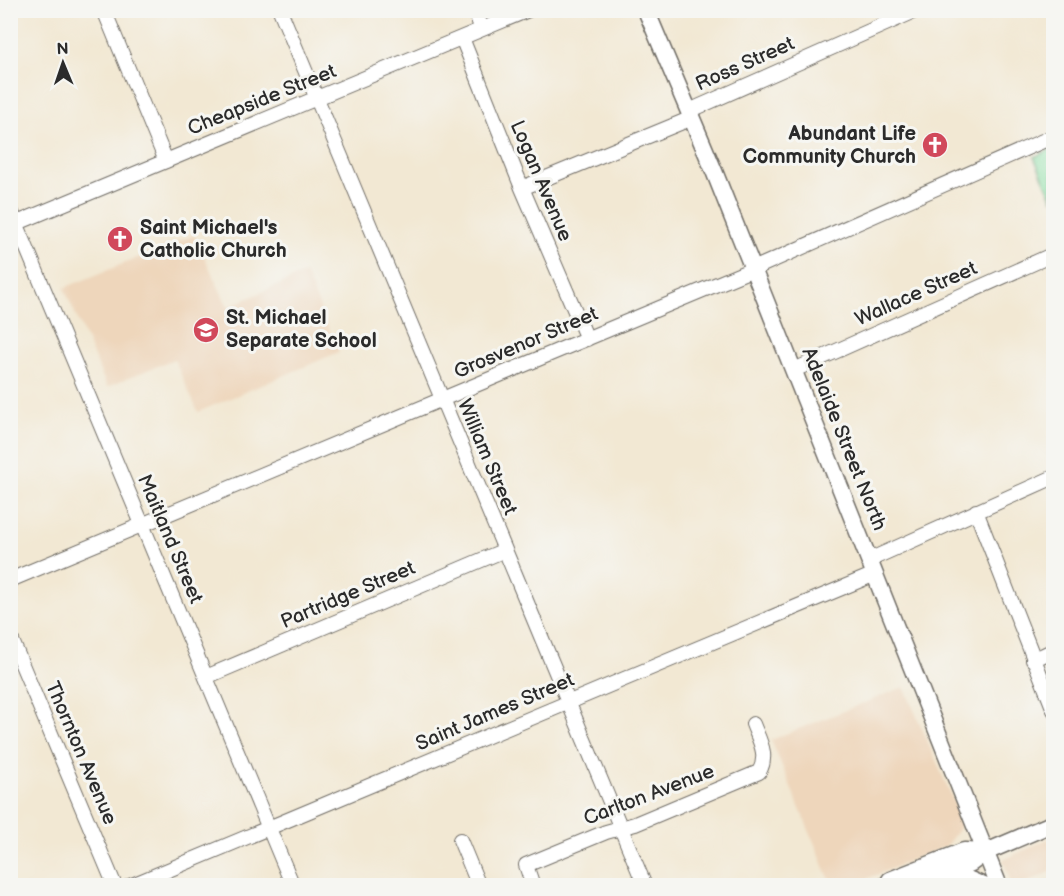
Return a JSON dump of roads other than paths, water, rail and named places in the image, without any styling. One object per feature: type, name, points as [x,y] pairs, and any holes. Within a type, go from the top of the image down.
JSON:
[{"type":"main road","name":"Adelaide Street North","points":[[646,10],[794,370],[999,885]]},
{"type":"main road","points":[[915,885],[971,863],[986,852],[1053,823]]},
{"type":"main road","points":[[887,885],[890,880],[964,851],[986,852]]},
{"type":"main road","points":[[940,876],[961,876],[984,885]]},
{"type":"street","points":[[104,10],[166,161]]},
{"type":"street","name":"William Street","points":[[280,10],[645,885]]},
{"type":"street","points":[[474,10],[482,29]]},
{"type":"street","name":"Cheapside Street","points":[[14,225],[528,10]]},
{"type":"street","name":"Ross Street","points":[[522,188],[917,10]]},
{"type":"street","name":"Logan Avenue","points":[[462,38],[522,188],[587,339]]},
{"type":"street","name":"Grosvenor Street","points":[[10,580],[753,269],[1053,136]]},
{"type":"street","name":"Maitland Street","points":[[10,208],[14,225],[293,885]]},
{"type":"street","name":"Wallace Street","points":[[794,370],[1053,254]]},
{"type":"street","name":"Saint James Street","points":[[130,885],[569,702],[872,567],[976,512],[1053,477]]},
{"type":"street","points":[[976,512],[1053,710]]},
{"type":"street","name":"Partridge Street","points":[[206,677],[505,550]]},
{"type":"street","name":"Thornton Avenue","points":[[10,636],[115,885]]},
{"type":"street","points":[[1033,660],[1053,650]]},
{"type":"street","name":"Carlton Avenue","points":[[533,885],[526,865],[606,832],[635,824],[759,772],[764,764],[765,753],[753,724]]},
{"type":"street","points":[[460,840],[479,885]]},
{"type":"place","name":"Abundant Life Community Church","points":[[935,145]]},
{"type":"place","name":"Saint Michael's Catholic Church","points":[[120,239]]},
{"type":"place","name":"St. Michael Separate School","points":[[206,330]]}]
